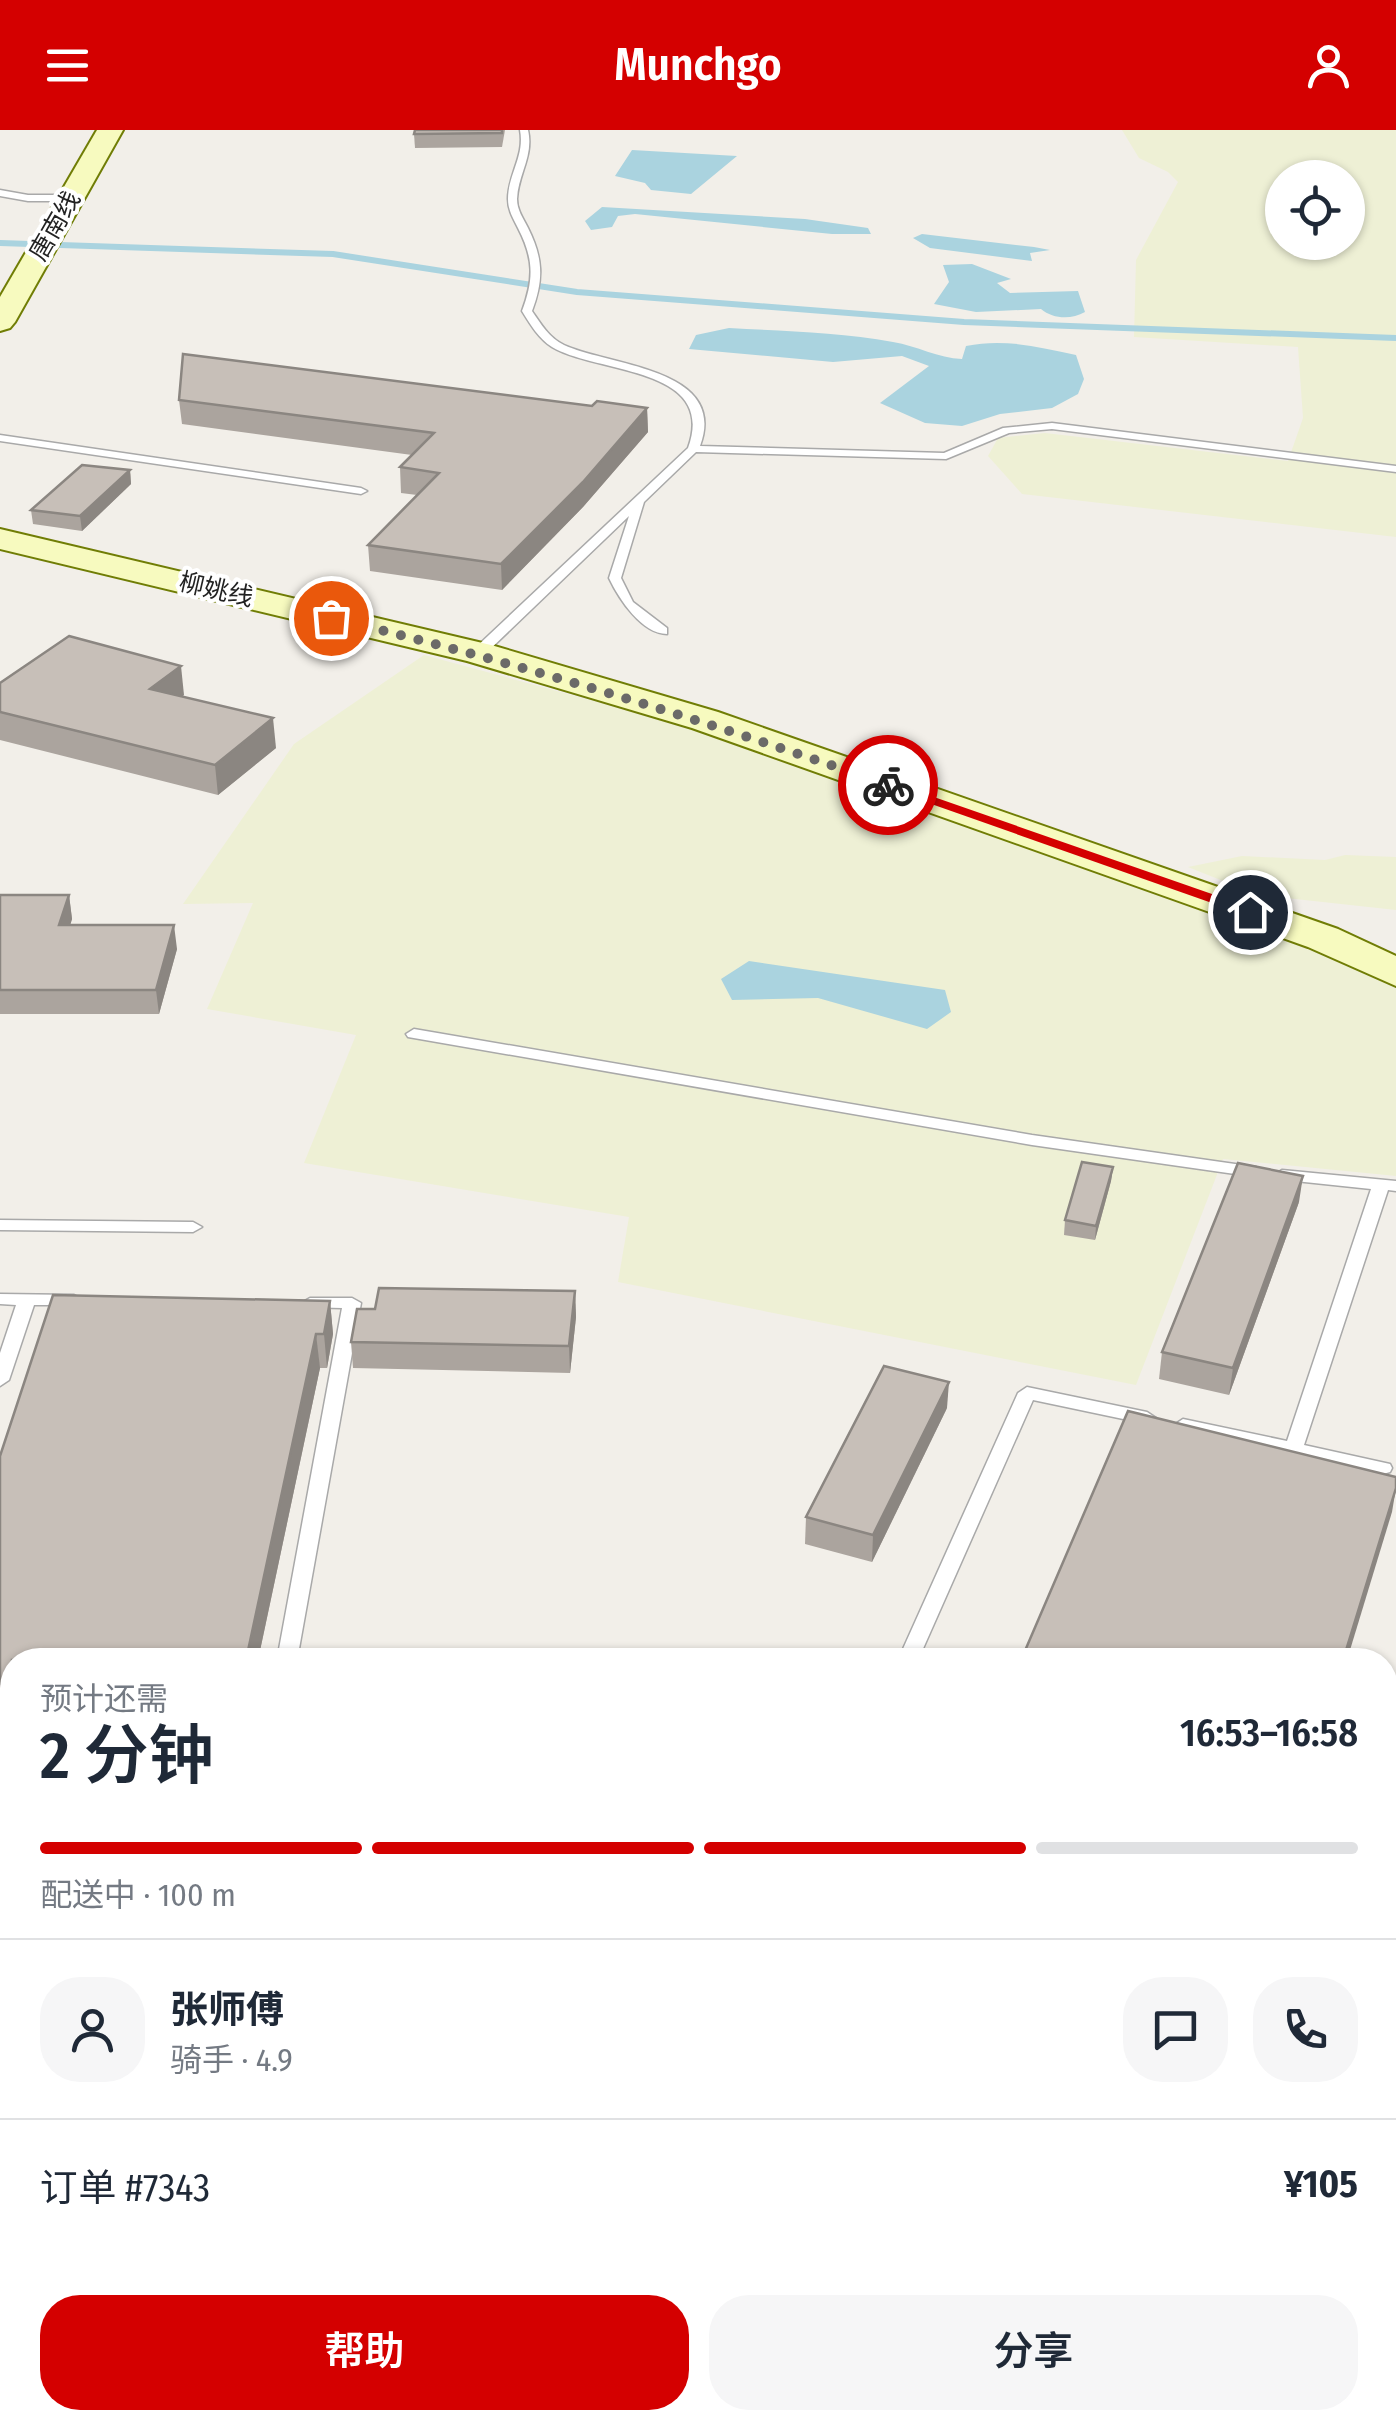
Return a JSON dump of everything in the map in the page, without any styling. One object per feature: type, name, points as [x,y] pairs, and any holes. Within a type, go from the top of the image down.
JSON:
[{"type":"street","name":"唐南线","points":[[0,322],[110,130]]},
{"type":"street","name":"柳姚线","points":[[0,539],[478,652],[742,734],[1323,938],[1396,973]]},
{"type":"lane","points":[[478,652],[693,449],[701,424],[692,400],[672,383],[559,346],[540,332],[527,311],[538,284],[539,259],[513,207],[515,184],[529,146],[524,130]]},
{"type":"lane","points":[[0,193],[28,198],[71,198]]},
{"type":"lane","points":[[693,449],[946,456],[1007,430],[1052,426],[1396,470]]},
{"type":"lane","points":[[0,438],[361,491]]},
{"type":"lane","points":[[641,498],[615,578],[628,604],[663,631]]},
{"type":"lane","points":[[414,1034],[1032,1140],[1240,1171],[1389,1186],[1294,1448]]},
{"type":"lane","points":[[0,1225],[192,1227]]},
{"type":"lane","points":[[0,1299],[104,1300]]},
{"type":"lane","points":[[0,1380],[27,1299]]},
{"type":"lane","points":[[289,1648],[352,1304],[295,1303]]},
{"type":"lane","points":[[913,1648],[1027,1393],[1382,1468]]},
{"type":"green space","points":[[1122,130],[1396,130],[1396,537],[1022,494],[988,456],[998,438],[1045,433],[1288,461],[1303,418],[1298,347],[1134,337],[1136,260],[1178,182],[1168,172],[1139,158]]},
{"type":"green space","points":[[424,655],[726,737],[1337,956],[1396,988],[1396,1176],[1223,1159],[1136,1385],[618,1282],[629,1217],[304,1163],[356,1035],[207,1009],[253,903],[183,904],[294,744]]},
{"type":"green space","points":[[1345,855],[1396,857],[1396,910],[1258,895],[1188,867],[1242,856],[1325,860]]},
{"type":"water","points":[[632,150],[737,156],[691,194],[651,190],[645,183],[615,176]]},
{"type":"water","points":[[602,207],[805,219],[868,228],[871,234],[832,234],[635,214],[618,216],[612,227],[591,230],[585,221]]},
{"type":"water","points":[[922,234],[1050,250],[1030,253],[1032,261],[930,248],[913,238]]},
{"type":"water","points":[[972,264],[1011,279],[997,283],[1010,293],[1078,291],[1085,312],[1062,317],[1041,309],[976,312],[934,304],[949,282],[943,265]]},
{"type":"water","points":[[729,328],[873,339],[962,359],[966,346],[1021,344],[1076,355],[1084,379],[1078,394],[1052,408],[1000,414],[962,426],[925,423],[880,403],[929,366],[902,356],[833,362],[689,349],[696,335]]},
{"type":"water","points":[[749,961],[945,990],[951,1012],[927,1029],[818,998],[732,1000],[721,979]]},
{"type":"building","points":[[415,130],[502,130],[502,133],[414,134]]},
{"type":"building","points":[[183,354],[592,406],[597,401],[647,408],[583,482],[501,564],[368,545],[439,473],[400,467],[434,433],[179,400]]},
{"type":"building","points":[[82,465],[130,470],[80,516],[31,510]]},
{"type":"building","points":[[69,636],[181,666],[150,689],[273,718],[215,765],[0,712],[0,683]]},
{"type":"building","points":[[0,895],[69,895],[59,925],[174,925],[156,990],[0,990]]},
{"type":"building","points":[[1082,1162],[1113,1167],[1096,1226],[1065,1220]]},
{"type":"building","points":[[1238,1163],[1303,1176],[1233,1368],[1162,1352]]},
{"type":"building","points":[[379,1288],[575,1291],[569,1346],[351,1342],[357,1309],[375,1309]]},
{"type":"building","points":[[53,1295],[330,1301],[324,1334],[316,1334],[249,1648],[0,1648],[0,1456]]},
{"type":"building","points":[[884,1366],[949,1382],[873,1535],[806,1517]]},
{"type":"building","points":[[1128,1411],[1396,1477],[1396,1488],[1347,1648],[1026,1648]]},
{"type":"waterway","points":[[0,243],[333,254],[577,292],[964,322],[1396,338]]},
{"type":"way so far","points":[[331,618],[478,652],[705,720],[888,785]]},
{"type":"route","points":[[888,785],[1250,912]]}]
